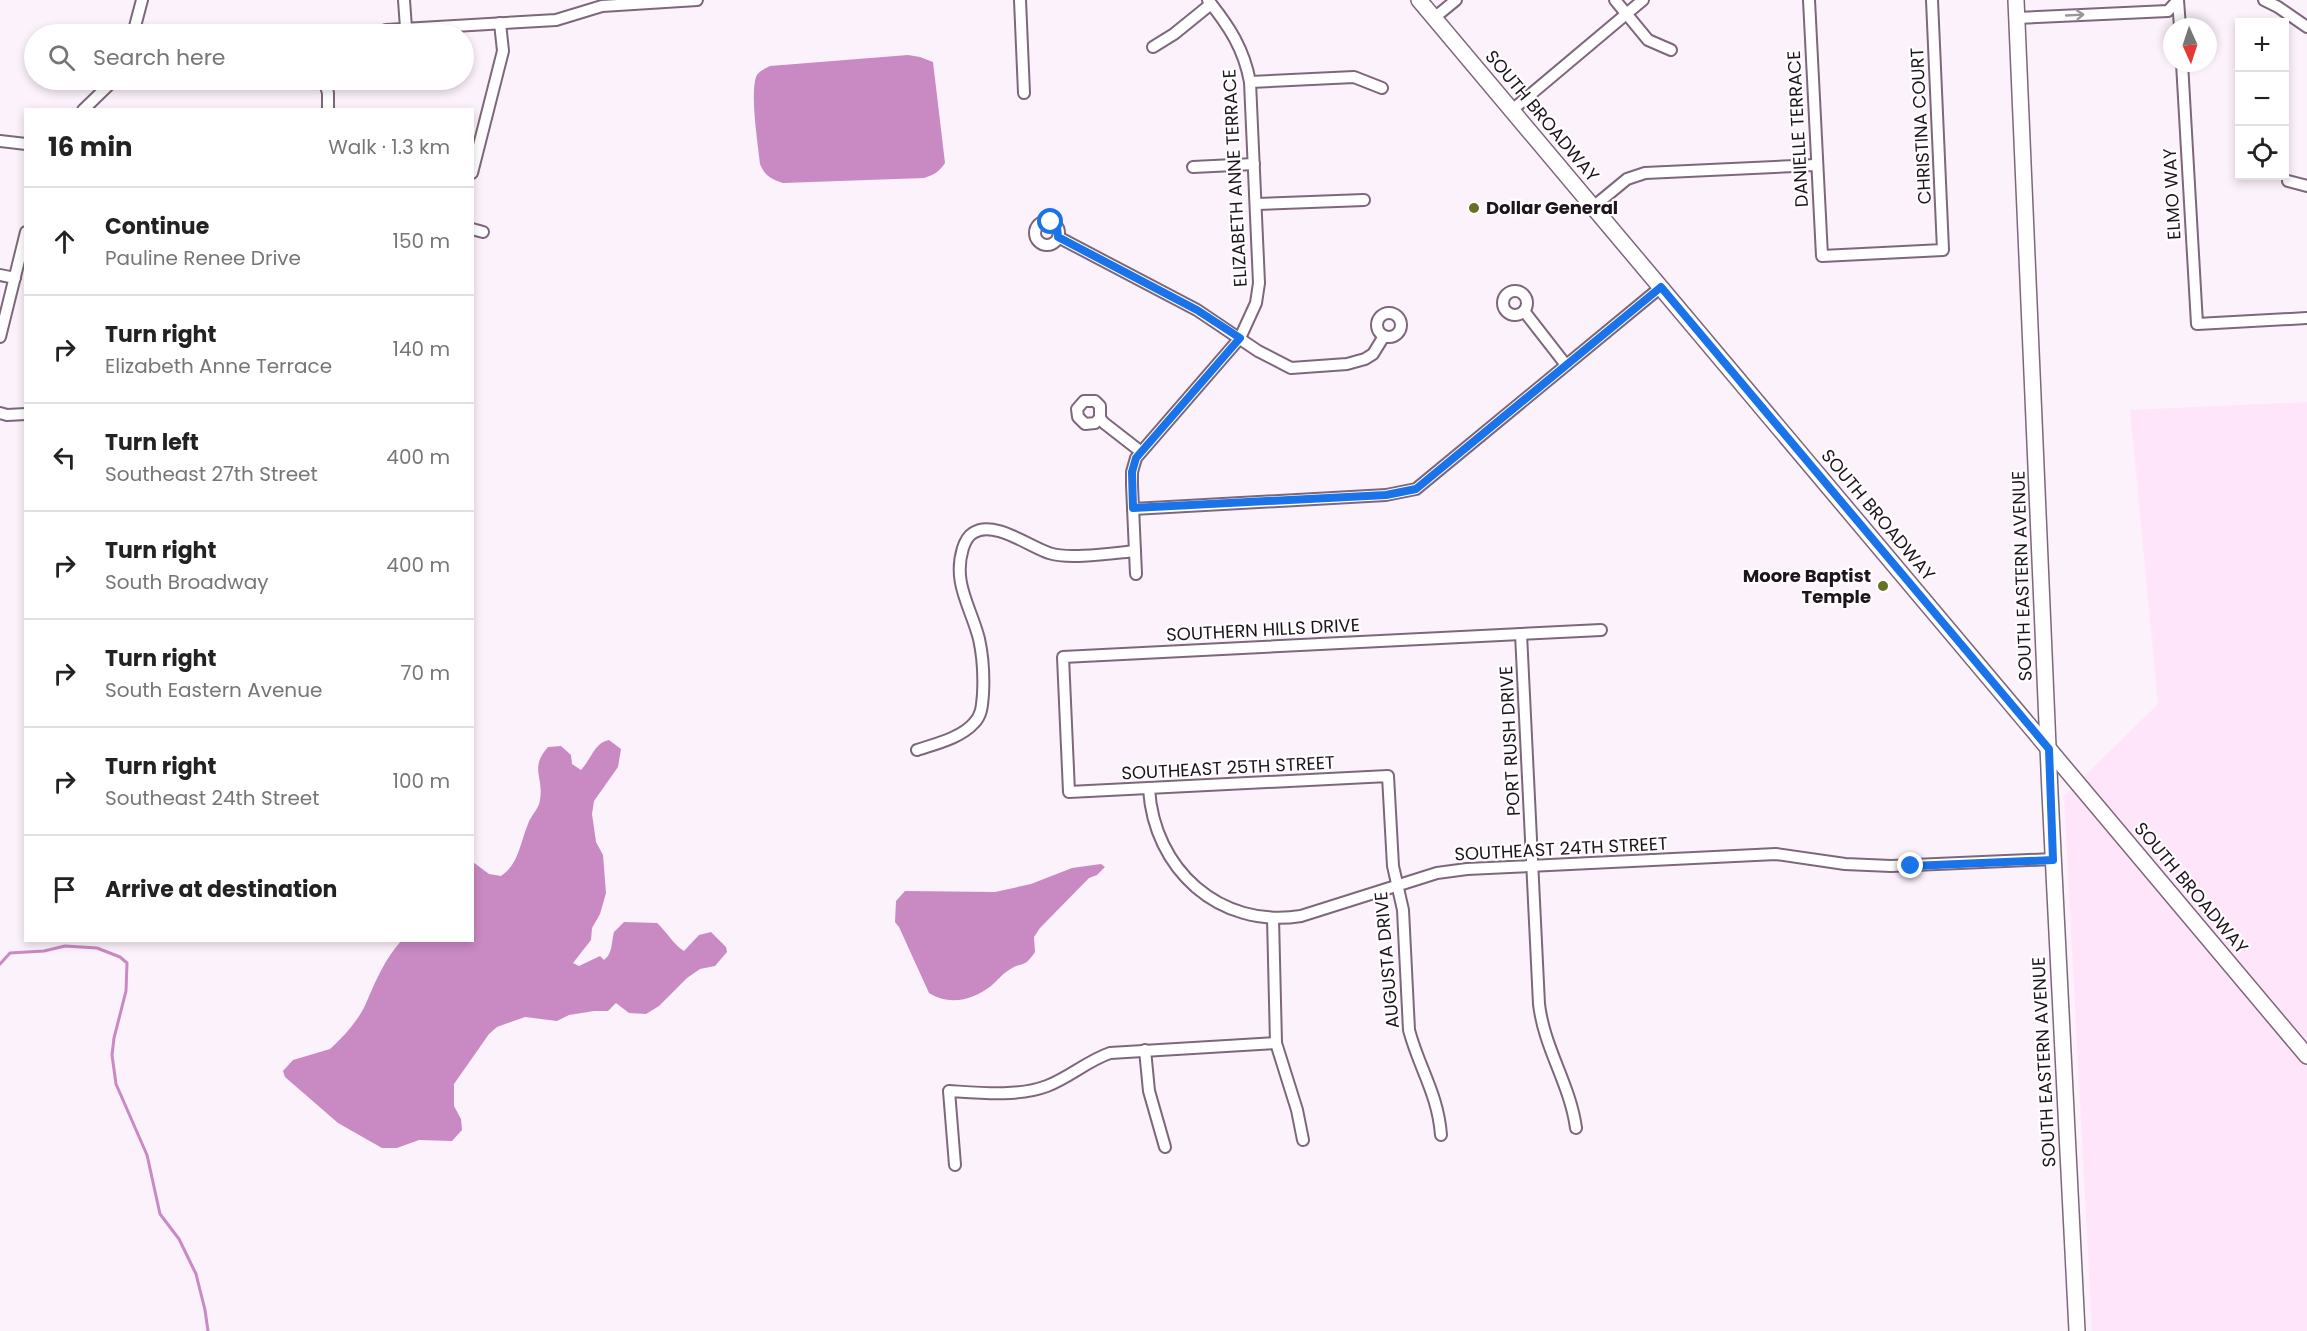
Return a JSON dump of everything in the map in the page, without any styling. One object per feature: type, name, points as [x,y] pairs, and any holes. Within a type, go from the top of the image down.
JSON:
[{"type":"street","points":[[136,24],[142,0]]},
{"type":"street","points":[[404,0],[406,24]]},
{"type":"street","points":[[474,24],[556,20],[602,6],[698,0]]},
{"type":"street","points":[[1020,0],[1024,93]]},
{"type":"street","name":"SOUTH BROADWAY","points":[[1419,0],[2307,1056]]},
{"type":"street","points":[[1434,18],[1456,0]]},
{"type":"street","points":[[1615,0],[1648,40],[1671,50]]},
{"type":"street","points":[[1512,110],[1643,0]]},
{"type":"street","name":"DANIELLE TERRACE","points":[[1809,0],[1822,256]]},
{"type":"street","name":"CHRISTINA COURT","points":[[1822,256],[1943,250],[1932,0]]},
{"type":"street","points":[[2016,0],[2027,0]]},
{"type":"street","name":"SOUTH EASTERN AVENUE","points":[[2016,0],[2053,860],[2077,1331]]},
{"type":"street","points":[[2178,0],[2179,18]]},
{"type":"street","points":[[2016,18],[2168,11],[2178,0],[2189,0]]},
{"type":"street","points":[[2264,0],[2307,27]]},
{"type":"street","points":[[1153,47],[1174,34],[1210,2]]},
{"type":"street","name":"ELIZABETH ANNE TERRACE","points":[[1136,574],[1132,472],[1140,451],[1240,338],[1256,303],[1259,283],[1250,82],[1246,62],[1236,39],[1210,2]]},
{"type":"street","points":[[474,165],[503,51],[500,23]]},
{"type":"street","name":"ELMO WAY","points":[[2183,72],[2197,324],[2307,318]]},
{"type":"street","points":[[1250,82],[1354,77],[1382,88]]},
{"type":"street","points":[[85,108],[104,90]]},
{"type":"street","points":[[327,90],[328,108]]},
{"type":"street","points":[[0,141],[24,144]]},
{"type":"street","points":[[1193,167],[1254,164]]},
{"type":"street","points":[[1593,207],[1627,179],[1645,173],[1816,165]]},
{"type":"street","points":[[2288,181],[2307,186]]},
{"type":"street","points":[[1256,204],[1364,200]]},
{"type":"street","points":[[1058,237],[1197,310],[1275,360],[1296,368],[1347,364],[1365,360],[1373,354],[1384,336]]},
{"type":"street","points":[[0,337],[24,240]]},
{"type":"street","points":[[0,275],[15,278]]},
{"type":"street","points":[[1133,508],[1386,495],[1416,489],[1661,287]]},
{"type":"street","points":[[1524,311],[1566,365]]},
{"type":"street","points":[[0,413],[24,414]]},
{"type":"street","points":[[1100,418],[1140,451]]},
{"type":"street","points":[[917,750],[965,731],[975,723],[982,710],[984,680],[982,660],[978,638],[963,596],[959,562],[965,542],[970,535],[982,529],[999,531],[1055,555],[1135,551]]},
{"type":"street","name":"SOUTHERN HILLS DRIVE","points":[[1069,792],[1063,657],[1601,630]]},
{"type":"street","name":"PORT RUSH DRIVE","points":[[1521,634],[1540,1020],[1571,1100],[1576,1128]]},
{"type":"street","name":"SOUTHEAST 25TH STREET","points":[[1069,792],[1388,776]]},
{"type":"street","name":"AUGUSTA DRIVE","points":[[1388,776],[1393,866],[1403,910],[1410,1030],[1414,1048],[1438,1109],[1441,1135]]},
{"type":"street","name":"SOUTHEAST 24TH STREET","points":[[1149,789],[1150,807],[1155,825],[1168,855],[1187,879],[1215,902],[1247,915],[1273,918],[1300,916],[1397,885],[1451,871],[1776,854],[1873,866],[2053,860]]},
{"type":"street","points":[[1273,918],[1276,1043],[1297,1110],[1303,1140]]},
{"type":"street","points":[[954,1165],[949,1091],[1004,1092],[1036,1089],[1059,1080],[1098,1057],[1110,1053],[1276,1043]]},
{"type":"street","points":[[1145,1050],[1149,1092],[1165,1146]]},
{"type":"shaded area","points":[[908,55],[933,62],[945,163],[939,170],[924,178],[783,183],[766,174],[760,164],[754,107],[754,85],[760,72],[770,66]]},
{"type":"shaded area","points":[[2307,402],[2307,1331],[2092,1331],[2064,796],[2158,704],[2130,410]]},
{"type":"shaded area","points":[[609,740],[621,749],[618,767],[594,801],[592,814],[596,842],[603,855],[606,893],[600,914],[592,928],[591,940],[573,963],[579,966],[600,956],[604,960],[610,951],[614,932],[624,922],[657,923],[684,951],[699,935],[711,932],[726,947],[727,952],[715,966],[700,969],[687,978],[659,1006],[646,1014],[629,1013],[616,1003],[608,1011],[569,1015],[557,1021],[525,1017],[497,1027],[489,1034],[454,1084],[454,1106],[461,1119],[462,1130],[452,1141],[419,1140],[397,1148],[382,1148],[338,1123],[285,1077],[283,1071],[293,1060],[330,1049],[346,1033],[364,1008],[381,970],[400,942],[474,942],[474,863],[489,874],[501,876],[512,865],[529,821],[539,803],[541,792],[538,767],[542,755],[548,747],[561,746],[571,755],[572,764],[581,770],[596,748]]},
{"type":"shaded area","points":[[1101,864],[1105,867],[1097,875],[1089,878],[1040,928],[1034,937],[1035,952],[1028,961],[1013,967],[984,991],[969,998],[945,999],[929,993],[895,922],[896,901],[905,891],[995,892],[1031,884],[1072,868]]},
{"type":"waterway","points":[[0,964],[10,953],[44,951],[65,946],[97,948],[120,957],[127,963],[126,991],[112,1055],[116,1084],[147,1155],[160,1214],[179,1239],[196,1274],[208,1331]]},
{"type":"place","name":"Dollar General","points":[[1474,208]]},
{"type":"place","name":"Moore Baptist Temple","points":[[1883,586]]},
{"type":"route","points":[[1051,222],[1059,231],[1058,237],[1197,310],[1240,338],[1140,451],[1132,472],[1133,508],[1386,495],[1416,489],[1661,287],[2049,749],[2053,860],[1911,866]]}]
